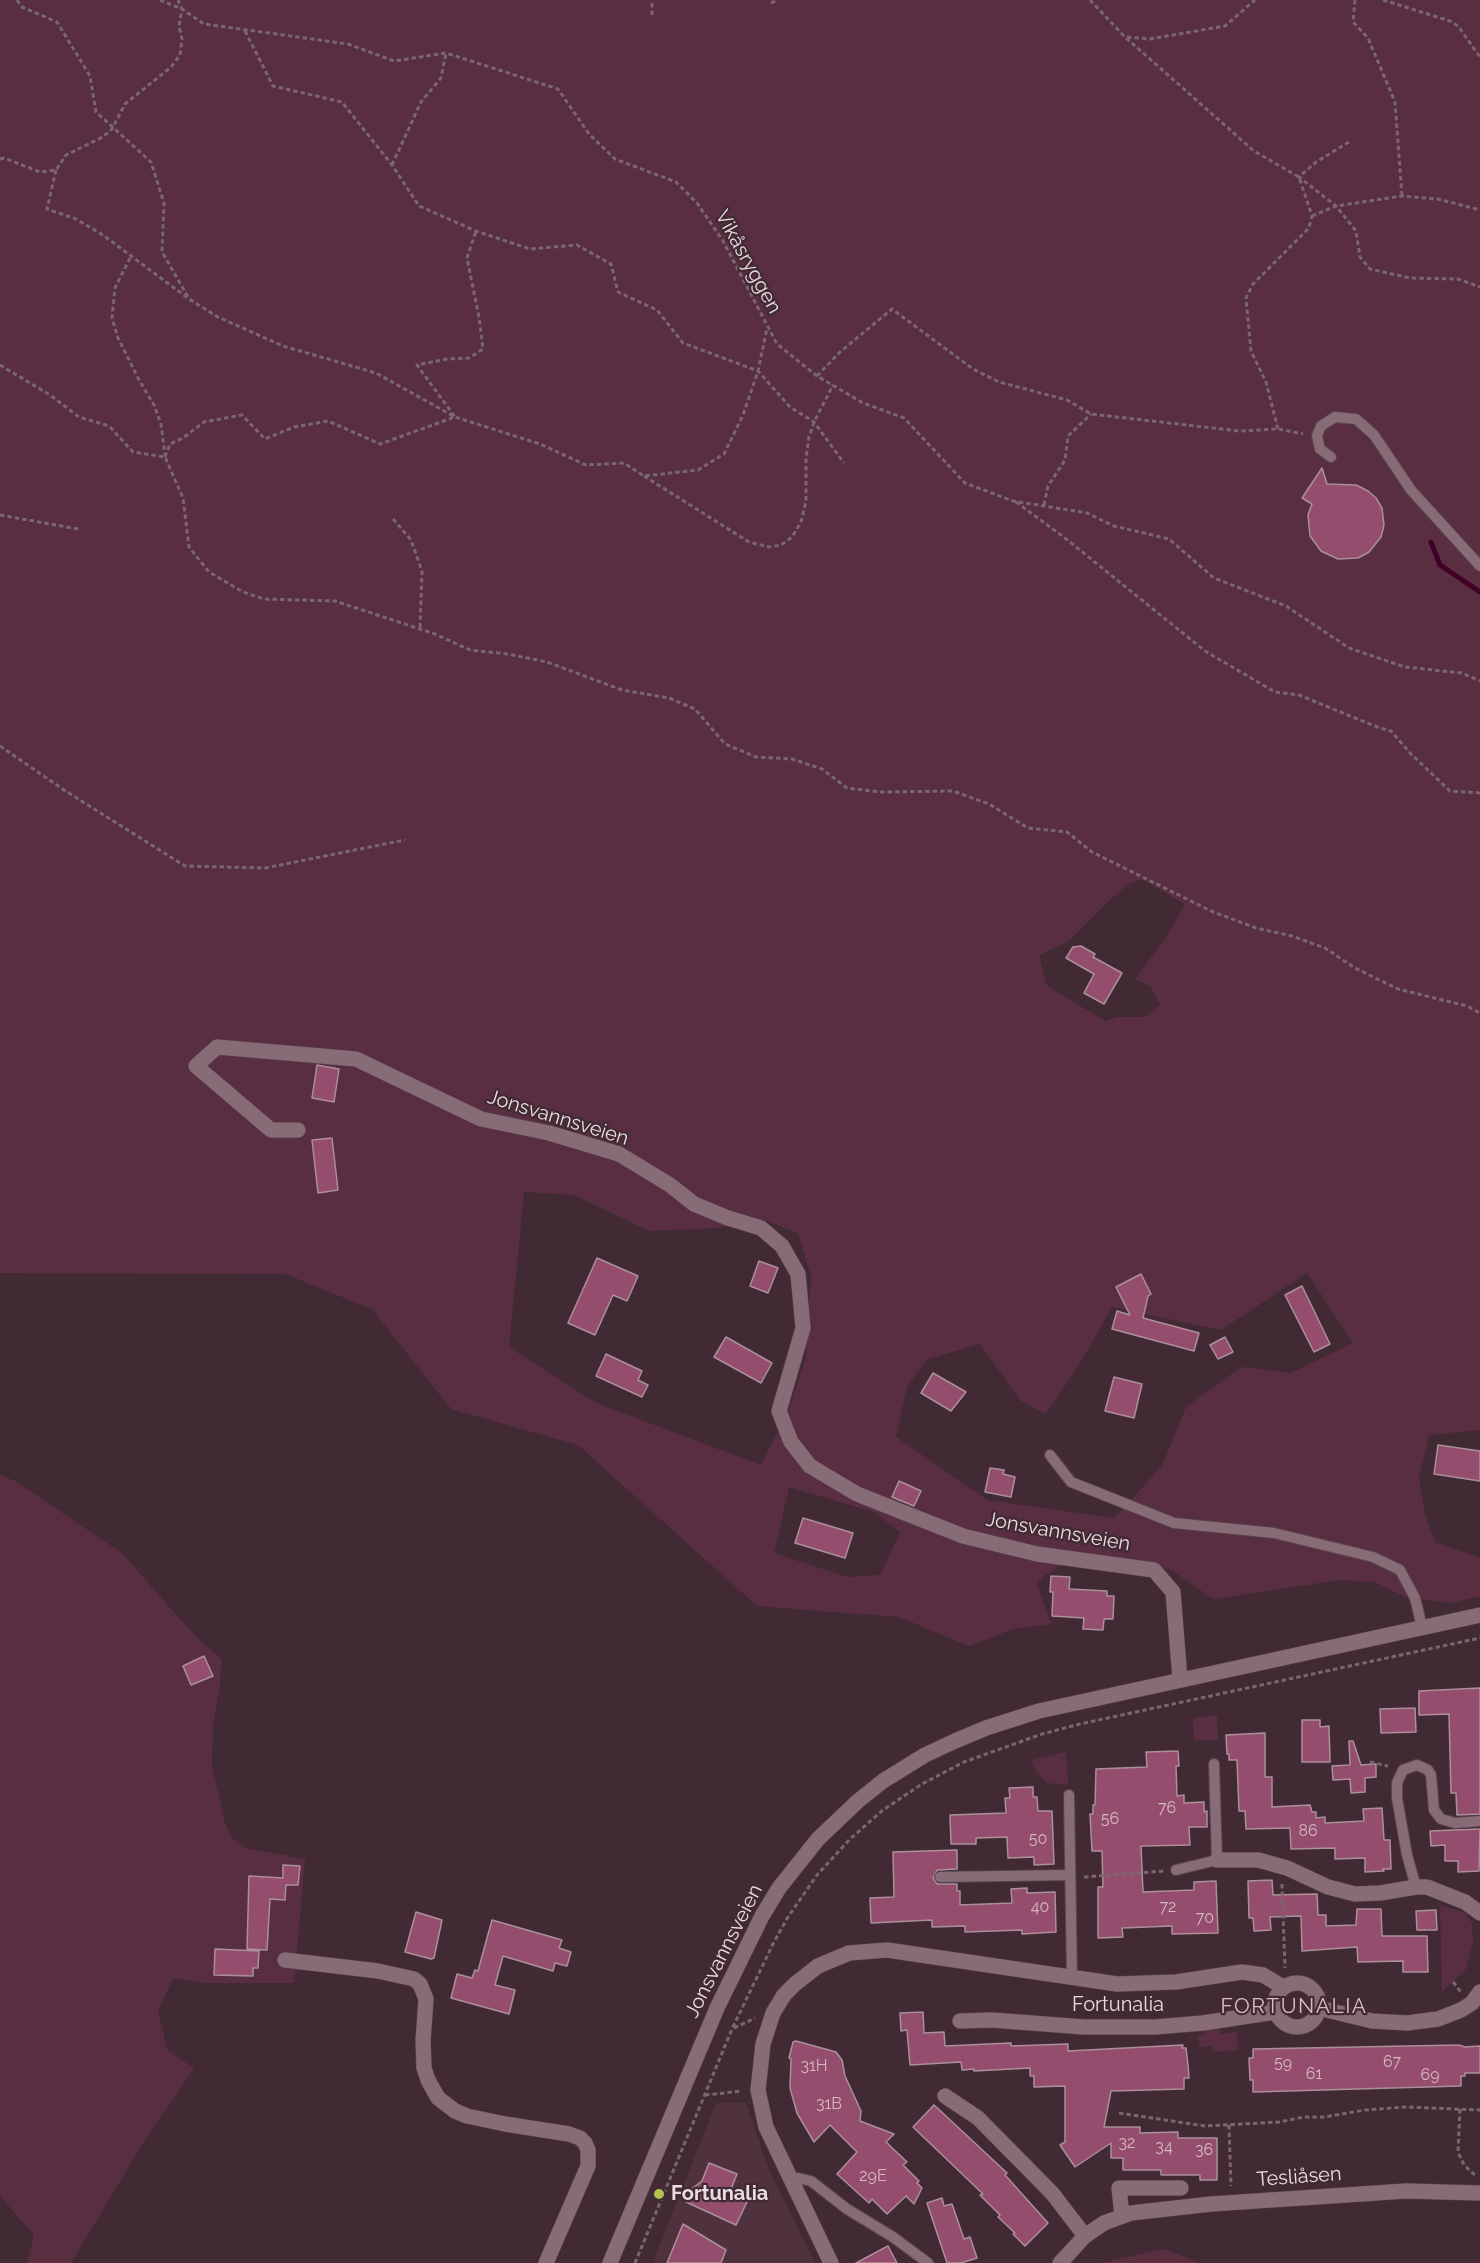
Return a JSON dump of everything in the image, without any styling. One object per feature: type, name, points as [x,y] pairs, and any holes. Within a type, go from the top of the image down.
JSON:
[{"type":"street","name":"Jonsvannsveien","points":[[298,1130],[271,1130],[196,1066],[217,1047],[356,1059],[481,1119],[549,1133],[619,1154],[670,1185],[694,1203],[728,1218],[761,1228],[782,1245],[798,1274],[803,1328],[779,1411],[791,1442],[810,1466],[857,1494],[963,1536],[1037,1554],[1154,1570],[1173,1592],[1180,1679]]},
{"type":"street","name":"Jonsvannsveien","points":[[610,2263],[717,2008],[746,1945],[779,1888],[818,1839],[883,1781],[925,1755],[955,1740],[1039,1711],[1480,1615]]},
{"type":"street","points":[[1217,1860],[1258,1860],[1282,1866],[1328,1887],[1355,1894],[1380,1893],[1416,1887],[1437,1890],[1475,1908],[1480,1913]]},
{"type":"street","name":"Fortunalia","points":[[831,2263],[766,2127],[759,2090],[763,2044],[773,2013],[784,1995],[800,1980],[831,1960],[849,1953],[886,1950],[1072,1978],[1147,1985],[1176,1983],[1242,1972],[1263,1976],[1283,1988],[1290,1984],[1305,1984],[1316,1994],[1319,2008]]},
{"type":"street","points":[[285,1960],[378,1971],[414,1979],[420,1984],[426,2000],[423,2040],[424,2068],[438,2098],[455,2111],[467,2116],[569,2134],[579,2138],[585,2144],[588,2150],[588,2166],[546,2263]]},
{"type":"street","points":[[1283,1988],[1275,1998],[1275,2012],[1284,2024],[1299,2028],[1312,2021],[1319,2008],[1372,2021],[1407,2023],[1443,2017],[1477,2001]]},
{"type":"street","name":"Fortunalia","points":[[960,2021],[992,2020],[1084,2027],[1155,2027],[1203,2023],[1275,2012]]},
{"type":"street","points":[[945,2096],[978,2118],[1052,2193],[1085,2236]]},
{"type":"street","points":[[1122,2216],[1119,2188],[1181,2188]]},
{"type":"street","name":"Tesliåsen","points":[[1059,2263],[1085,2236],[1104,2223],[1122,2216],[1160,2209],[1231,2202],[1406,2191],[1480,2193]]},
{"type":"lane","points":[[1331,457],[1320,449],[1317,436],[1321,426],[1335,417],[1356,419],[1374,435],[1411,490],[1480,566]]},
{"type":"lane","name":"Jonsvannsveien","points":[[1050,1455],[1071,1482],[1174,1523],[1274,1533],[1373,1557],[1400,1570],[1415,1598],[1422,1627]]},
{"type":"lane","points":[[1176,1870],[1217,1860],[1214,1764]]},
{"type":"lane","points":[[1416,1887],[1407,1856],[1397,1797],[1396,1783],[1403,1770],[1417,1765],[1428,1770],[1431,1775],[1434,1810],[1441,1819],[1455,1823],[1480,1821]]},
{"type":"lane","name":"Fortunalia","points":[[1069,1795],[1072,1978]]},
{"type":"lane","points":[[940,1877],[1070,1875]]},
{"type":"lane","points":[[792,2182],[798,2178],[811,2181],[847,2209],[894,2237],[928,2263]]},
{"type":"path","points":[[17,0],[22,7],[57,22],[90,76],[96,112],[112,129],[151,162],[165,203],[162,252],[189,299]]},
{"type":"path","name":"Vikåsryggen","points":[[160,0],[182,9],[204,24],[348,44],[394,62],[446,53],[558,88],[589,134],[615,159],[676,182],[697,203],[723,241],[777,345],[817,376],[863,403],[904,418],[966,483],[1013,501]]},
{"type":"path","points":[[178,0],[182,9],[179,26],[182,39],[180,55],[171,67],[125,104],[112,129],[103,137],[66,155],[56,170],[47,209],[76,219],[104,235],[130,257],[189,299],[218,316],[283,346],[376,373],[455,417],[540,444],[586,465],[624,463],[749,542],[769,547],[782,545],[792,537],[801,522],[806,501],[806,459],[814,422],[832,385]]},
{"type":"path","points":[[652,0],[652,15]]},
{"type":"path","points":[[771,3],[778,0]]},
{"type":"path","points":[[1090,0],[1125,37],[1254,151],[1299,177],[1336,206],[1356,231],[1359,257],[1370,269],[1410,278],[1458,279],[1480,287]]},
{"type":"path","points":[[1125,37],[1150,39],[1225,26],[1255,0]]},
{"type":"path","points":[[1356,0],[1353,22],[1368,38],[1395,102],[1402,196]]},
{"type":"path","points":[[1383,0],[1450,21],[1458,26],[1480,57]]},
{"type":"path","points":[[245,31],[273,87],[342,102],[392,165],[419,206],[476,231],[530,249],[577,245],[611,264],[618,292],[657,310],[683,343],[758,371],[790,408],[814,422],[844,463]]},
{"type":"path","points":[[392,165],[421,102],[441,78],[446,53]]},
{"type":"path","points":[[1299,177],[1316,162],[1349,142]]},
{"type":"path","points":[[0,159],[4,158],[40,172],[56,170]]},
{"type":"path","points":[[1278,429],[1266,382],[1251,351],[1246,298],[1253,284],[1309,228],[1312,216],[1299,177]]},
{"type":"path","points":[[1312,216],[1336,206],[1402,196],[1438,199],[1480,210]]},
{"type":"path","points":[[455,417],[417,364],[469,358],[483,349],[467,258],[476,231]]},
{"type":"path","points":[[130,257],[115,288],[112,318],[124,349],[154,405],[161,424],[165,457],[183,498],[189,547],[209,572],[243,592],[264,599],[335,600],[420,629],[470,650],[547,662],[622,690],[669,698],[695,709],[725,744],[756,757],[792,759],[822,769],[847,788],[881,792],[953,790],[989,804],[1028,828],[1067,832],[1092,852],[1211,911],[1256,928],[1292,936],[1325,948],[1355,968],[1398,989],[1467,1006],[1480,1013]]},
{"type":"path","points":[[817,376],[840,352],[892,309],[973,369],[999,382],[1067,400],[1091,414],[1239,431],[1278,429],[1317,436]]},
{"type":"path","points":[[644,476],[698,470],[724,454],[743,415],[758,371],[767,327]]},
{"type":"path","points":[[0,365],[50,395],[79,417],[109,426],[134,452],[165,457]]},
{"type":"path","points":[[1044,506],[1048,486],[1065,460],[1068,436],[1091,414]]},
{"type":"path","points":[[165,457],[170,444],[183,438],[204,422],[242,415],[265,440],[294,427],[327,421],[380,444],[455,417]]},
{"type":"path","points":[[1013,501],[1087,513],[1114,526],[1169,538],[1214,578],[1286,606],[1349,648],[1405,667],[1462,673],[1480,681]]},
{"type":"path","points":[[1013,501],[1065,538],[1166,617],[1205,651],[1275,692],[1299,695],[1391,731],[1411,754],[1450,791],[1480,793]]},
{"type":"path","points":[[0,514],[78,529]]},
{"type":"path","points":[[393,519],[411,540],[422,571],[420,629]]},
{"type":"path","points":[[0,746],[185,867],[265,868],[405,840]]},
{"type":"path","points":[[635,2263],[732,2029],[774,1942],[788,1917],[818,1875],[850,1839],[883,1810],[942,1773],[993,1750],[1080,1724],[1480,1638]]},
{"type":"path","points":[[1370,1762],[1403,1770]]},
{"type":"path","points":[[1282,1866],[1283,1988]]},
{"type":"path","points":[[1070,1875],[1084,1878],[1176,1870]]},
{"type":"path","points":[[732,2029],[761,2015]]},
{"type":"path","points":[[705,2095],[759,2090]]},
{"type":"path","points":[[1119,2114],[1205,2126],[1279,2122],[1304,2117],[1406,2107],[1480,2110]]},
{"type":"path","points":[[1460,2109],[1458,2152],[1464,2165],[1480,2180]]},
{"type":"path","points":[[1229,2125],[1231,2202]]},
{"type":"shaded area","points":[[0,0],[1480,0],[1480,1432],[1479,1430],[1429,1435],[1419,1478],[1425,1515],[1435,1542],[1480,1558],[1480,1596],[1451,1603],[1405,1597],[1375,1582],[1340,1580],[1213,1599],[1170,1569],[1081,1552],[1044,1576],[1037,1584],[1051,1624],[1013,1629],[969,1646],[899,1617],[757,1606],[578,1445],[451,1409],[372,1309],[285,1274],[0,1273]],"holes":[[[1141,879],[1185,904],[1165,939],[1135,979],[1151,987],[1160,1005],[1146,1017],[1118,1017],[1105,1021],[1047,986],[1039,955],[1068,942],[1127,885]],[[524,1192],[574,1195],[649,1231],[716,1228],[764,1220],[798,1233],[811,1276],[806,1358],[788,1412],[761,1465],[596,1403],[509,1347]],[[1307,1273],[1353,1343],[1291,1373],[1241,1367],[1186,1407],[1162,1466],[1114,1518],[987,1500],[896,1437],[907,1386],[928,1359],[980,1344],[1021,1401],[1046,1414],[1079,1365],[1112,1307],[1221,1330]],[[789,1487],[874,1512],[900,1532],[880,1575],[847,1577],[774,1553]]]},
{"type":"shaded area","points":[[0,1475],[15,1481],[122,1553],[201,1642],[222,1659],[213,1724],[212,1765],[225,1824],[232,1838],[244,1848],[305,1859],[294,1983],[205,1983],[173,1978],[158,2011],[167,2050],[194,2068],[141,2146],[71,2263],[27,2263],[34,2235],[0,2196]]},
{"type":"shaded area","points":[[1217,1715],[1218,1740],[1194,1741],[1193,1718]]},
{"type":"shaded area","points":[[1066,1752],[1068,1785],[1046,1783],[1034,1768],[1032,1760]]},
{"type":"shaded area","points":[[1440,1905],[1465,1913],[1472,1923],[1473,1943],[1466,1969],[1442,1992]]},
{"type":"shaded area","points":[[1220,2020],[1220,2034],[1237,2032],[1238,2050],[1213,2052],[1212,2046],[1200,2047],[1198,2036],[1205,2035],[1203,2023]]},
{"type":"shaded area","points":[[716,2103],[746,2103],[767,2165],[815,2263],[653,2263]]},
{"type":"shaded area","points":[[1164,2249],[1200,2263],[1101,2263]]},
{"type":"building","points":[[1322,468],[1327,484],[1356,485],[1376,498],[1382,508],[1384,525],[1381,537],[1369,552],[1358,558],[1338,559],[1321,551],[1310,536],[1308,515],[1312,504],[1302,498]]},
{"type":"building","points":[[1081,946],[1095,954],[1093,957],[1122,973],[1104,1004],[1084,993],[1094,974],[1066,958],[1073,947]]},
{"type":"building","points":[[317,1065],[339,1069],[334,1102],[312,1098]]},
{"type":"building","points":[[332,1138],[338,1190],[318,1193],[312,1140]]},
{"type":"building","points":[[597,1258],[638,1276],[627,1301],[613,1295],[595,1335],[568,1323]]},
{"type":"building","points":[[759,1261],[778,1268],[768,1293],[750,1286]]},
{"type":"building","points":[[1141,1274],[1151,1294],[1148,1296],[1143,1318],[1199,1333],[1194,1351],[1112,1329],[1117,1311],[1130,1315],[1116,1287]]},
{"type":"building","points":[[1302,1286],[1330,1344],[1314,1352],[1285,1295]]},
{"type":"building","points":[[726,1337],[772,1363],[761,1383],[714,1357]]},
{"type":"building","points":[[1225,1337],[1233,1352],[1218,1359],[1210,1345]]},
{"type":"building","points":[[606,1354],[642,1371],[638,1380],[648,1385],[642,1397],[596,1376]]},
{"type":"building","points":[[933,1373],[966,1392],[951,1411],[921,1393]]},
{"type":"building","points":[[1114,1377],[1142,1384],[1134,1418],[1105,1411]]},
{"type":"building","points":[[1438,1445],[1480,1451],[1480,1481],[1434,1474]]},
{"type":"building","points":[[990,1468],[1004,1470],[1003,1474],[1015,1477],[1011,1497],[985,1492]]},
{"type":"building","points":[[899,1481],[921,1491],[914,1506],[892,1497]]},
{"type":"building","points":[[803,1518],[853,1533],[845,1558],[795,1543]]},
{"type":"building","points":[[1051,1576],[1070,1577],[1069,1589],[1107,1591],[1107,1596],[1114,1596],[1113,1619],[1104,1619],[1103,1630],[1083,1629],[1084,1618],[1052,1616]]},
{"type":"building","points":[[204,1656],[213,1676],[191,1685],[183,1666]]},
{"type":"building","points":[[1480,1688],[1480,1814],[1457,1815],[1456,1793],[1451,1793],[1449,1714],[1419,1715],[1419,1691]]},
{"type":"building","points":[[1415,1708],[1416,1732],[1381,1733],[1380,1709]]},
{"type":"building","points":[[1302,1720],[1320,1720],[1320,1727],[1329,1726],[1330,1762],[1302,1762]]},
{"type":"building","points":[[1265,1733],[1265,1777],[1272,1777],[1272,1807],[1310,1805],[1312,1812],[1316,1812],[1316,1818],[1325,1817],[1325,1823],[1364,1821],[1363,1809],[1382,1808],[1384,1840],[1390,1840],[1391,1869],[1365,1872],[1365,1858],[1335,1859],[1335,1848],[1291,1849],[1290,1828],[1246,1829],[1245,1811],[1239,1811],[1237,1760],[1229,1760],[1226,1735]]},
{"type":"building","points":[[1349,1741],[1353,1741],[1361,1765],[1376,1764],[1376,1777],[1365,1778],[1365,1792],[1351,1793],[1350,1779],[1333,1780],[1332,1766],[1350,1765]]},
{"type":"building","points":[[1178,1751],[1177,1796],[1184,1795],[1184,1803],[1204,1802],[1204,1812],[1207,1811],[1207,1827],[1189,1827],[1190,1845],[1141,1846],[1143,1892],[1194,1890],[1194,1882],[1216,1881],[1218,1933],[1172,1934],[1172,1926],[1122,1928],[1123,1937],[1098,1938],[1098,1887],[1103,1887],[1102,1851],[1092,1851],[1090,1814],[1093,1814],[1093,1805],[1095,1805],[1096,1769],[1147,1767],[1146,1752]]},
{"type":"building","points":[[1033,1787],[1033,1797],[1037,1797],[1038,1811],[1052,1811],[1054,1864],[1034,1865],[1034,1857],[1008,1858],[1007,1837],[976,1838],[976,1844],[951,1844],[950,1815],[1006,1813],[1005,1798],[1010,1798],[1009,1788]]},
{"type":"building","points":[[1480,1829],[1479,1871],[1458,1872],[1458,1861],[1445,1861],[1445,1845],[1431,1846],[1430,1831]]},
{"type":"building","points":[[957,1850],[957,1869],[937,1870],[933,1878],[937,1884],[957,1884],[957,1891],[960,1891],[960,1905],[1012,1903],[1011,1889],[1027,1888],[1027,1893],[1055,1892],[1056,1932],[1022,1934],[1022,1930],[965,1932],[965,1926],[932,1927],[932,1920],[871,1923],[870,1898],[894,1897],[893,1852]]},
{"type":"building","points":[[283,1865],[300,1866],[298,1885],[286,1885],[285,1900],[270,1899],[267,1950],[247,1949],[249,1876],[283,1878]]},
{"type":"building","points":[[1272,1880],[1273,1895],[1317,1894],[1318,1915],[1326,1915],[1326,1926],[1356,1925],[1357,1909],[1381,1909],[1382,1936],[1427,1936],[1428,1972],[1403,1972],[1403,1961],[1358,1962],[1357,1947],[1302,1951],[1301,1916],[1270,1917],[1271,1930],[1254,1931],[1253,1918],[1249,1918],[1248,1881]]},
{"type":"building","points":[[1436,1910],[1437,1930],[1417,1930],[1416,1911]]},
{"type":"building","points":[[416,1912],[442,1920],[434,1958],[405,1952]]},
{"type":"building","points":[[492,1920],[562,1940],[559,1948],[571,1952],[567,1966],[555,1963],[553,1971],[503,1956],[495,1985],[515,1990],[509,2014],[451,1998],[457,1974],[472,1978],[475,1970],[478,1971]]},
{"type":"building","points":[[215,1949],[259,1951],[258,1968],[253,1968],[253,1976],[214,1975]]},
{"type":"building","points":[[923,2012],[924,2033],[944,2032],[945,2046],[1011,2043],[1011,2046],[1068,2044],[1068,2051],[1183,2045],[1182,2048],[1186,2048],[1189,2078],[1184,2078],[1184,2089],[1111,2091],[1104,2127],[1140,2127],[1140,2133],[1178,2132],[1178,2138],[1217,2138],[1217,2180],[1200,2180],[1200,2175],[1161,2175],[1161,2170],[1123,2170],[1123,2158],[1111,2158],[1111,2143],[1075,2167],[1060,2145],[1065,2142],[1065,2086],[1034,2087],[1034,2076],[1030,2076],[1030,2068],[974,2071],[974,2069],[962,2070],[961,2062],[910,2065],[907,2030],[901,2031],[900,2013]]},
{"type":"building","points":[[793,2042],[836,2052],[842,2060],[845,2076],[861,2111],[860,2121],[894,2134],[886,2142],[907,2162],[903,2165],[919,2181],[917,2183],[922,2188],[914,2204],[906,2196],[887,2214],[872,2199],[869,2203],[837,2174],[857,2152],[830,2125],[814,2142],[797,2113],[790,2088],[791,2059],[789,2058]]},
{"type":"building","points":[[1480,2046],[1480,2073],[1465,2073],[1465,2076],[1461,2076],[1461,2086],[1253,2092],[1253,2080],[1250,2080],[1249,2058],[1253,2058],[1253,2049]]},
{"type":"building","points":[[934,2105],[1007,2173],[1005,2175],[1048,2223],[1025,2246],[980,2195],[983,2194],[913,2127]]},
{"type":"building","points":[[709,2163],[737,2174],[731,2189],[748,2200],[736,2225],[686,2202],[690,2190],[702,2181]]},
{"type":"building","points":[[942,2198],[944,2206],[952,2204],[964,2239],[970,2237],[977,2258],[961,2263],[947,2263],[927,2203]]},
{"type":"building","points":[[683,2224],[726,2250],[721,2263],[667,2263]]},
{"type":"building","points":[[888,2246],[897,2263],[856,2263]]},
{"type":"waterway","points":[[1431,542],[1440,565],[1480,592]]},
{"type":"place","name":"Fortunalia","points":[[659,2194]]},
{"type":"district","name":"FORTUNALIA","points":[[1294,2007]]}]
